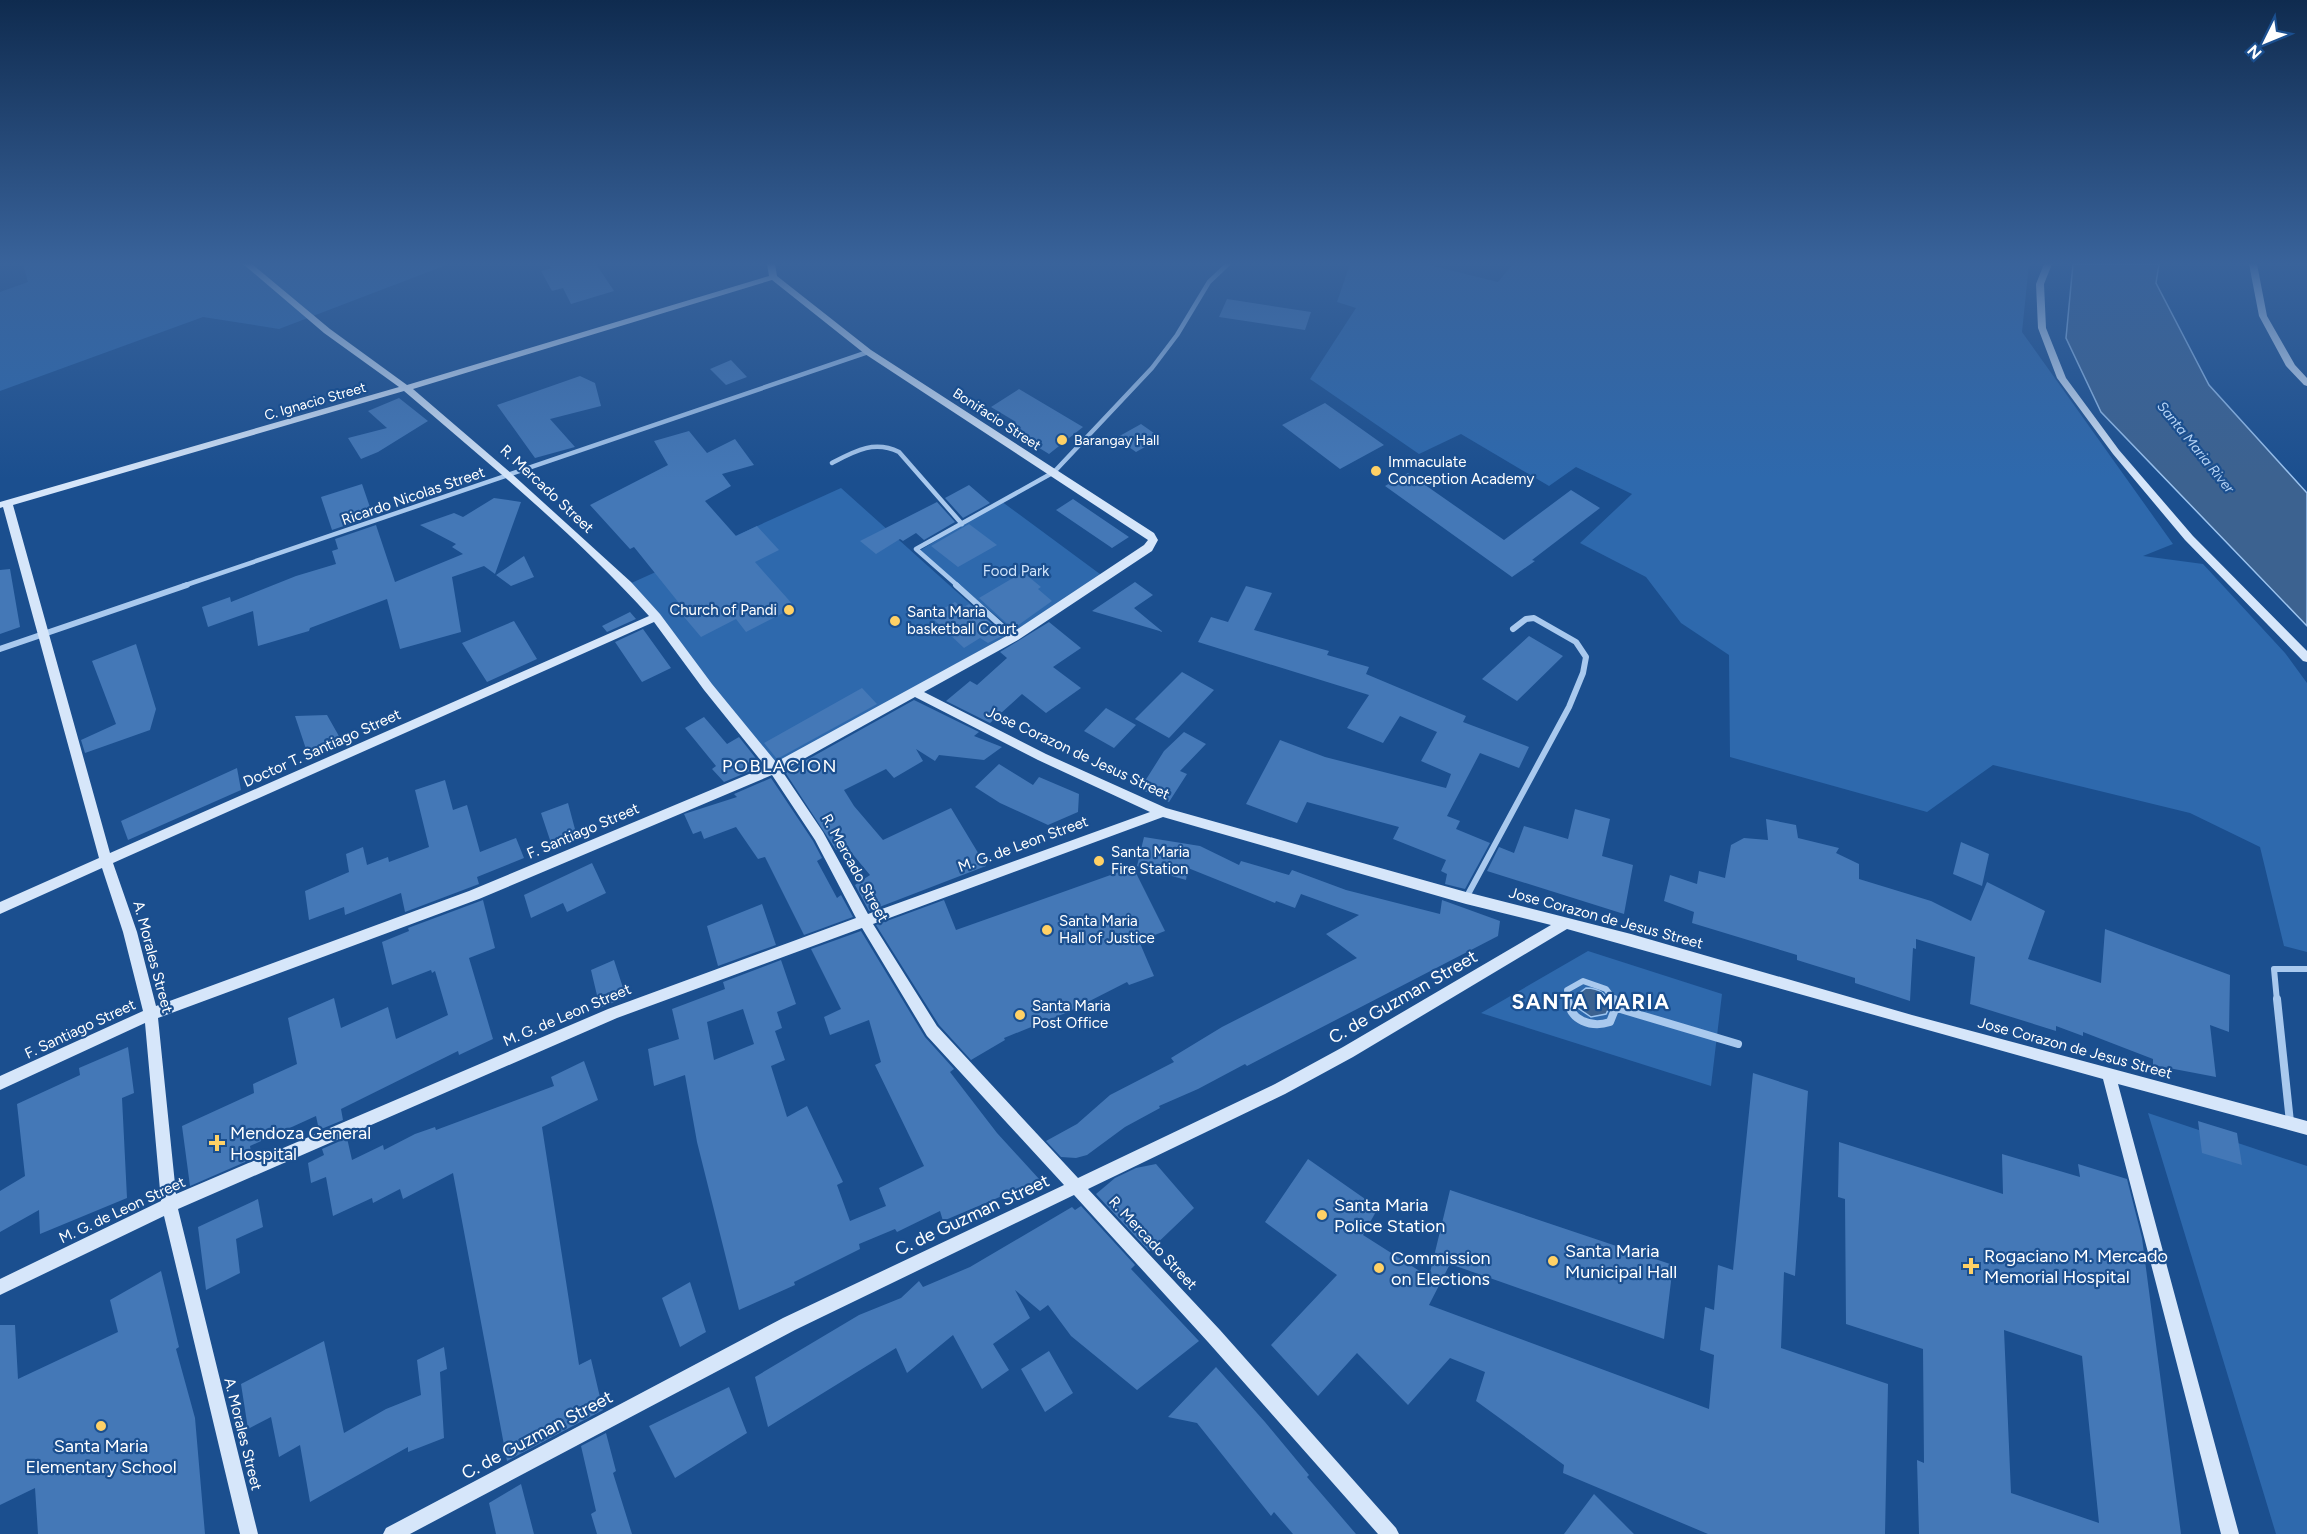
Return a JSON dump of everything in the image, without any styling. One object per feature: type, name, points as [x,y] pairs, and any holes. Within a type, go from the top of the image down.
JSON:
[{"type":"street","name":"R. Mercado Street","points":[[333,336],[406,388],[509,476],[627,585],[656,617],[708,687],[774,769],[819,836],[865,922],[932,1031],[1214,1336],[1390,1534]]},
{"type":"street","name":"C. Ignacio Street","points":[[3,504],[579,336]]},
{"type":"street","name":"Bonifacio Street","points":[[847,336],[868,352],[1150,535],[1153,540],[1148,548]]},
{"type":"street","points":[[1014,637],[916,549],[1054,472],[1152,368],[1177,336]]},
{"type":"street","points":[[2045,336],[2062,378],[2116,452],[2189,538],[2307,658]]},
{"type":"street","points":[[2274,336],[2291,366],[2307,383]]},
{"type":"street","name":"Ricardo Nicolas Street","points":[[0,649],[868,352]]},
{"type":"street","points":[[831,462],[864,448],[887,445],[899,452],[962,524]]},
{"type":"street","name":"A. Morales Street","points":[[3,504],[44,633],[106,860],[130,932],[150,1014],[169,1205],[249,1534]]},
{"type":"street","name":"F. Santiago Street","points":[[0,1083],[150,1014],[474,895],[774,769],[1014,637],[1148,548]]},
{"type":"street","name":"Doctor T. Santiago Street","points":[[0,908],[656,617]]},
{"type":"street","points":[[1466,898],[1569,707],[1583,673],[1586,657],[1576,642],[1534,618],[1526,619],[1513,629]]},
{"type":"street","name":"Jose Corazon de Jesus Street","points":[[915,692],[1042,757],[1163,812],[1466,898],[1631,940],[2109,1075],[2307,1128]]},
{"type":"street","name":"M. G. de Leon Street","points":[[0,1287],[169,1205],[612,1013],[865,922],[957,885],[1163,812]]},
{"type":"street","name":"C. de Guzman Street","points":[[392,1534],[789,1324],[1280,1089],[1348,1052],[1564,924]]},
{"type":"street","points":[[2290,1122],[2274,969],[2307,969]]},
{"type":"street","points":[[1592,981],[1610,991],[1617,1008],[1610,1022],[1602,1025],[1583,1023],[1568,1008],[1568,990],[1574,984],[1592,981]]},
{"type":"street","points":[[1617,1008],[1738,1044]]},
{"type":"street","points":[[2109,1075],[2230,1534]]},
{"type":"green space","points":[[0,336],[152,336],[0,391]]},
{"type":"green space","points":[[1338,336],[2025,336],[2173,544],[2143,556],[2203,564],[2285,653],[2307,683],[2307,952],[2284,946],[2260,847],[2190,813],[1993,765],[1927,812],[1730,757],[1729,655],[1681,623],[1646,577],[1580,543],[1632,494],[1576,467],[1549,486],[1461,434],[1419,454],[1310,379]]},
{"type":"green space","points":[[841,488],[1006,636],[774,766],[627,585]]},
{"type":"green space","name":"Food Park","points":[[1001,501],[1104,577],[1014,631],[919,551]]},
{"type":"green space","points":[[1588,951],[1722,994],[1711,1086],[1481,1013]]},
{"type":"green space","points":[[2148,1113],[2307,1166],[2307,1534],[2276,1534]]},
{"type":"water","name":"Santa Maria River","points":[[2066,336],[2183,336],[2209,385],[2307,493],[2307,626],[2101,412]]},
{"type":"water","points":[[1586,988],[1595,989],[1605,996],[1609,1003],[1606,1014],[1591,1017],[1578,1008],[1577,995]]},
{"type":"building","points":[[731,360],[747,377],[726,385],[710,369]]},
{"type":"building","points":[[580,376],[595,383],[601,406],[550,419],[575,447],[535,458],[497,405]]},
{"type":"building","points":[[1019,389],[1083,427],[1049,454],[1007,428],[1016,422],[991,407]]},
{"type":"building","points":[[399,398],[428,421],[378,452],[361,459],[348,438],[387,428],[368,411]]},
{"type":"building","points":[[1325,403],[1384,445],[1340,469],[1282,425]]},
{"type":"building","points":[[1141,424],[1161,438],[1136,452],[1116,438]]},
{"type":"building","points":[[689,431],[707,453],[735,439],[754,465],[722,474],[731,486],[705,501],[736,536],[757,526],[779,550],[755,562],[795,607],[746,632],[736,619],[701,637],[674,605],[679,603],[634,547],[630,549],[590,505],[668,465],[654,441]]},
{"type":"building","points":[[1408,473],[1504,540],[1571,490],[1600,508],[1512,577],[1385,486]]},
{"type":"building","points":[[362,484],[373,516],[332,530],[321,497]]},
{"type":"building","points":[[969,485],[990,503],[963,518],[945,498]]},
{"type":"building","points":[[494,498],[521,502],[495,574],[484,566],[452,577],[461,632],[400,649],[387,599],[310,628],[309,631],[258,646],[253,611],[208,627],[202,607],[230,597],[231,602],[296,576],[336,564],[332,551],[338,549],[335,539],[376,525],[395,582],[463,554],[452,547],[456,544],[420,525],[454,513],[463,517]]},
{"type":"building","points":[[1073,499],[1129,537],[1112,548],[1056,510]]},
{"type":"building","points":[[937,502],[955,522],[924,540],[916,533],[903,541],[900,539],[876,554],[860,541]]},
{"type":"building","points":[[969,524],[997,545],[958,567],[931,546]]},
{"type":"building","points":[[524,556],[534,577],[511,586],[496,575]]},
{"type":"building","points":[[10,569],[20,627],[0,634],[0,570]]},
{"type":"building","points":[[1023,572],[1041,587],[1038,589],[1052,601],[1013,629],[979,598]]},
{"type":"building","points":[[1135,582],[1153,595],[1134,608],[1163,632],[1092,611]]},
{"type":"building","points":[[1246,586],[1272,593],[1254,630],[1329,651],[1327,655],[1369,667],[1366,674],[1466,716],[1463,722],[1529,747],[1519,768],[1480,753],[1447,816],[1460,821],[1456,829],[1490,843],[1465,889],[1445,884],[1447,874],[1441,871],[1446,860],[1393,839],[1399,827],[1307,802],[1297,823],[1246,804],[1280,740],[1325,757],[1446,788],[1451,774],[1421,761],[1437,732],[1400,716],[1383,743],[1347,728],[1369,695],[1198,642],[1211,617],[1228,622]]},
{"type":"building","points":[[955,602],[962,608],[969,604],[1004,635],[988,643],[980,638],[964,648],[930,616]]},
{"type":"building","points":[[630,612],[636,619],[607,632],[602,626]]},
{"type":"building","points":[[514,621],[537,659],[487,682],[462,643]]},
{"type":"building","points":[[1049,622],[1081,648],[1053,667],[1081,688],[1046,713],[1022,694],[990,723],[946,701],[970,681],[977,685],[1007,658],[1000,652]]},
{"type":"building","points":[[643,629],[671,668],[642,682],[615,642]]},
{"type":"building","points":[[1529,636],[1563,656],[1517,701],[1482,679]]},
{"type":"building","points":[[136,644],[156,709],[150,730],[85,753],[81,740],[116,724],[92,661]]},
{"type":"building","points":[[1182,672],[1214,690],[1169,738],[1135,719]]},
{"type":"building","points":[[862,688],[877,704],[777,759],[764,743]]},
{"type":"building","points":[[914,700],[979,732],[974,736],[1002,747],[984,760],[939,755],[935,761],[916,749],[923,761],[894,778],[886,769],[844,790],[854,806],[883,840],[951,808],[986,866],[869,911],[855,885],[870,875],[845,845],[836,850],[785,772]]},
{"type":"building","points":[[1106,708],[1136,725],[1114,748],[1084,731]]},
{"type":"building","points":[[327,715],[344,745],[307,752],[295,716]]},
{"type":"building","points":[[704,717],[727,744],[739,737],[762,766],[724,782],[712,769],[716,766],[685,728]]},
{"type":"building","points":[[1184,732],[1206,744],[1180,771],[1187,774],[1169,802],[1140,789],[1164,751]]},
{"type":"building","points":[[999,764],[1033,785],[1039,777],[1079,794],[1078,812],[1048,825],[1000,803],[975,787]]},
{"type":"building","points":[[237,768],[241,790],[128,840],[121,821]]},
{"type":"building","points":[[771,778],[813,841],[822,858],[817,861],[837,898],[841,895],[853,917],[804,935],[765,857],[758,859],[736,827],[704,839],[701,831],[693,834],[684,814],[737,797],[734,794]]},
{"type":"building","points":[[445,780],[453,810],[467,805],[480,852],[516,838],[524,858],[477,877],[479,884],[405,912],[401,893],[345,915],[344,907],[309,920],[305,891],[349,872],[346,854],[363,847],[367,865],[388,857],[389,862],[429,847],[415,790]]},
{"type":"building","points":[[568,803],[576,833],[551,843],[541,813]]},
{"type":"building","points":[[1575,809],[1610,819],[1602,856],[1633,865],[1624,914],[1487,871],[1499,847],[1514,853],[1524,826],[1568,839]]},
{"type":"building","points":[[1766,819],[1796,825],[1798,838],[1839,848],[1836,853],[1859,864],[1859,879],[1931,901],[1971,921],[1987,882],[2045,911],[2028,959],[2101,983],[2105,929],[2230,975],[2229,1032],[2210,1025],[2216,1077],[2153,1065],[2153,1059],[2083,1032],[2083,1036],[2056,1026],[2056,1031],[1970,1004],[1975,957],[1916,939],[1916,949],[1913,948],[1910,1001],[1855,983],[1855,978],[1797,960],[1797,955],[1692,923],[1694,912],[1664,901],[1670,875],[1697,884],[1699,871],[1725,878],[1731,845],[1744,838],[1768,840]]},
{"type":"building","points":[[1144,837],[1200,846],[1239,865],[1241,861],[1289,875],[1292,870],[1346,890],[1440,914],[1442,900],[1500,921],[1498,936],[1247,1066],[1245,1064],[1198,1089],[1159,1106],[1160,1108],[1125,1127],[1087,1155],[1076,1158],[1061,1157],[1046,1141],[1077,1124],[1110,1095],[1174,1062],[1171,1058],[1222,1027],[1357,958],[1326,934],[1359,915],[1301,894],[1295,908],[1276,901],[1275,903],[1188,868],[1186,880],[1137,866]]},
{"type":"building","points":[[1961,842],[1989,854],[1982,886],[1953,874]]},
{"type":"building","points":[[592,863],[606,893],[567,912],[563,903],[531,918],[524,895]]},
{"type":"building","points":[[1133,867],[1165,931],[1139,941],[1154,976],[1129,985],[1127,982],[1068,1012],[1004,1038],[1005,1040],[971,1060],[939,1025],[876,925],[944,900],[956,930]]},
{"type":"building","points":[[483,900],[495,948],[469,958],[493,1039],[459,1055],[458,1051],[341,1109],[343,1120],[319,1130],[316,1116],[250,1146],[252,1159],[190,1186],[182,1126],[254,1093],[253,1084],[297,1064],[288,1018],[334,998],[341,1028],[388,1007],[396,1039],[448,1015],[435,971],[432,973],[431,970],[392,985],[382,942],[409,931],[408,928]]},
{"type":"building","points":[[762,904],[776,945],[718,966],[707,926]]},
{"type":"building","points":[[861,931],[925,1037],[954,1069],[950,1072],[997,1133],[1040,1180],[943,1221],[940,1211],[897,1232],[895,1229],[859,1244],[860,1249],[794,1282],[795,1285],[739,1310],[697,1142],[685,1075],[654,1086],[648,1049],[679,1039],[672,1009],[725,989],[723,982],[781,960],[796,1004],[777,1012],[782,1028],[775,1031],[785,1060],[771,1066],[787,1117],[807,1106],[843,1182],[837,1185],[850,1221],[886,1206],[879,1188],[924,1166],[875,1065],[881,1062],[869,1020],[830,1035],[824,1017],[841,1009],[811,949]],"holes":[[[743,1009],[754,1044],[714,1060],[707,1022]]]},
{"type":"building","points":[[614,960],[626,997],[600,1008],[591,970]]},
{"type":"building","points":[[128,1047],[134,1093],[122,1098],[127,1198],[40,1234],[39,1210],[0,1232],[0,1191],[25,1176],[17,1104],[80,1075],[79,1068]]},
{"type":"building","points":[[584,1061],[598,1100],[542,1127],[579,1365],[591,1359],[603,1410],[507,1461],[453,1173],[403,1199],[400,1189],[373,1203],[372,1198],[333,1216],[326,1177],[311,1183],[308,1163],[324,1155],[322,1149],[347,1138],[352,1160],[383,1145],[384,1150],[415,1134],[435,1127],[436,1130],[554,1086],[551,1077]]},
{"type":"building","points":[[1753,1073],[1808,1091],[1795,1276],[1784,1272],[1781,1348],[1888,1384],[1885,1534],[1708,1534],[1563,1473],[1564,1465],[1476,1401],[1485,1372],[1450,1358],[1408,1405],[1357,1353],[1318,1396],[1271,1345],[1337,1275],[1265,1222],[1308,1159],[1378,1208],[1363,1235],[1429,1277],[1450,1190],[1673,1265],[1664,1339],[1450,1264],[1429,1305],[1709,1409],[1714,1355],[1700,1350],[1705,1307],[1714,1310],[1718,1265],[1733,1270]]},
{"type":"building","points":[[2198,1121],[2237,1133],[2242,1165],[2202,1153]]},
{"type":"building","points":[[1839,1142],[2003,1194],[2002,1154],[2080,1177],[2078,1164],[2127,1179],[2142,1238],[2181,1534],[1919,1534],[1917,1460],[1924,1463],[1923,1349],[1846,1324],[1845,1199],[1838,1197]],"holes":[[[2004,1330],[2082,1356],[2099,1523],[2011,1493]]]},
{"type":"building","points":[[1156,1164],[1194,1208],[1149,1251],[1096,1194],[1115,1178],[1136,1168]]},
{"type":"building","points":[[258,1199],[263,1227],[236,1239],[240,1273],[206,1290],[198,1227]]},
{"type":"building","points":[[1081,1206],[1135,1265],[1131,1269],[1199,1341],[1137,1390],[1071,1336],[1048,1305],[1040,1311],[1015,1290],[1030,1318],[993,1344],[1009,1370],[982,1389],[953,1335],[907,1373],[896,1348],[768,1427],[755,1377],[859,1315],[901,1298],[919,1281],[923,1287],[970,1267],[1072,1207],[1075,1210]]},
{"type":"building","name":"Santa Maria Elementary School","points":[[161,1271],[179,1347],[176,1349],[195,1418],[205,1534],[38,1534],[35,1488],[0,1505],[0,1325],[15,1325],[18,1379],[118,1332],[110,1300]]},
{"type":"building","points":[[690,1282],[706,1332],[680,1347],[662,1298]]},
{"type":"building","points":[[324,1341],[344,1433],[386,1409],[421,1395],[417,1360],[444,1347],[447,1369],[440,1372],[444,1438],[408,1452],[408,1447],[310,1502],[300,1445],[279,1457],[271,1417],[248,1429],[241,1384]]},
{"type":"building","points":[[1049,1351],[1073,1393],[1045,1412],[1021,1369]]},
{"type":"building","points":[[1216,1367],[1265,1422],[1309,1475],[1307,1477],[1356,1534],[1293,1534],[1274,1512],[1271,1516],[1197,1423],[1168,1417]]},
{"type":"building","points":[[729,1387],[747,1433],[675,1478],[649,1426]]},
{"type":"building","points":[[606,1433],[616,1471],[613,1473],[632,1534],[597,1534],[591,1514],[596,1511],[581,1446]]},
{"type":"building","points":[[521,1484],[534,1534],[496,1534],[489,1503]]},
{"type":"building","points":[[1594,1494],[1634,1534],[1564,1534]]},
{"type":"place","name":"Barangay Hall","points":[[1062,440]]},
{"type":"place","name":"Immaculate Conception Academy","points":[[1376,471]]},
{"type":"place","name":"Church of Pandi","points":[[789,610]]},
{"type":"place","name":"Santa Maria basketball Court","points":[[895,621]]},
{"type":"place","name":"Santa Maria Fire Station","points":[[1099,861]]},
{"type":"place","name":"Santa Maria Hall of Justice","points":[[1047,930]]},
{"type":"place","name":"Santa Maria Post Office","points":[[1020,1015]]},
{"type":"place","name":"Mendoza General Hospital","points":[[217,1143]]},
{"type":"place","name":"Santa Maria Police Station","points":[[1322,1215]]},
{"type":"place","name":"Santa Maria Municipal Hall","points":[[1553,1261]]},
{"type":"place","name":"Rogaciano M. Mercado Memorial Hospital","points":[[1971,1266]]},
{"type":"place","name":"Commission on Elections","points":[[1379,1268]]},
{"type":"place","name":"Santa Maria Elementary School","points":[[101,1426]]},
{"type":"district","name":"POBLACION","points":[[780,766]]},
{"type":"district","name":"SANTA MARIA","points":[[1591,1002]]}]
